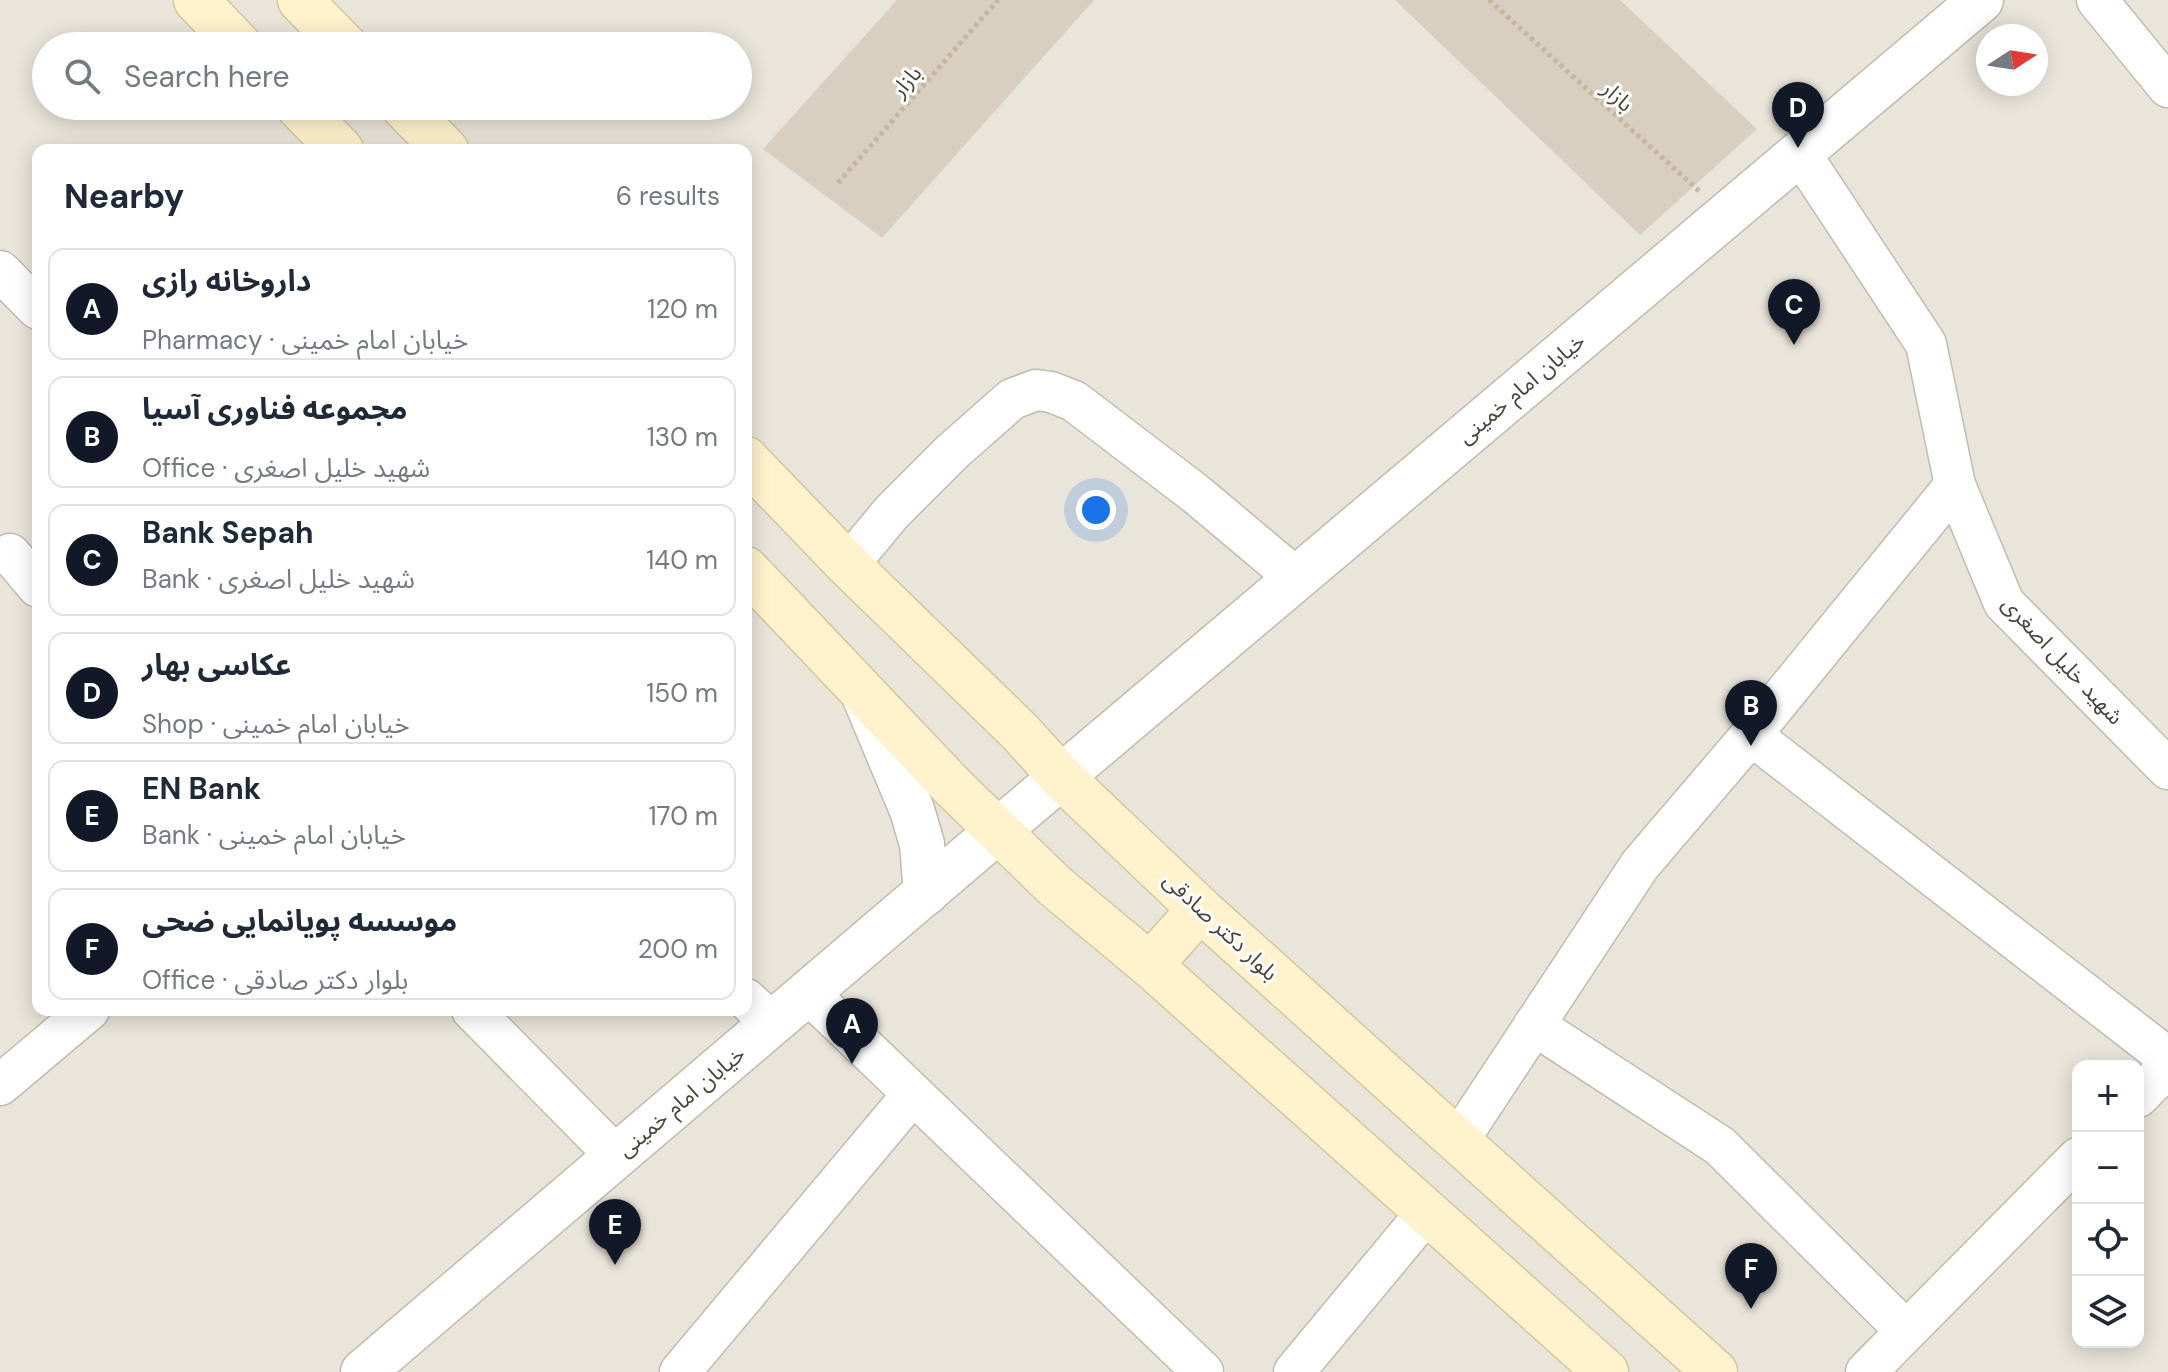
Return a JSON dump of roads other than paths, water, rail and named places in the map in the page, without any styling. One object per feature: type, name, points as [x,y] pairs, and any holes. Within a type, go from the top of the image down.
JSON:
[{"type":"main road","points":[[196,0],[227,32]]},
{"type":"main road","points":[[300,0],[331,32]]},
{"type":"main road","points":[[312,120],[335,144]]},
{"type":"main road","points":[[417,120],[440,144]]},
{"type":"main road","name":"بلوار دکتر صادقی","points":[[752,465],[848,565],[1020,732],[1061,777],[1200,909],[1715,1372]]},
{"type":"main road","points":[[752,575],[953,787],[1055,886],[1150,965],[1606,1372]]},
{"type":"main road","points":[[1150,965],[1200,909]]},
{"type":"street","name":"خیابان امام خمینی","points":[[363,1372],[616,1156],[759,1011],[808,993],[1981,0]]},
{"type":"street","points":[[2097,0],[2168,87]]},
{"type":"street","name":"شهید خلیل اصغری","points":[[1800,153],[1926,344],[1955,485],[2004,603],[2168,769]]},
{"type":"street","points":[[0,271],[32,303]]},
{"type":"street","points":[[848,565],[892,512],[952,452],[1012,399],[1036,390],[1074,401],[1196,494],[1296,578]]},
{"type":"street","points":[[1458,1141],[1640,865],[1751,735],[1955,485]]},
{"type":"street","points":[[10,554],[32,580]]},
{"type":"street","points":[[861,688],[912,810],[922,844],[926,893]]},
{"type":"street","points":[[1751,735],[2168,1058]]},
{"type":"street","points":[[808,993],[1203,1372]]},
{"type":"street","points":[[0,1085],[82,1016]]},
{"type":"street","points":[[478,1016],[616,1156]]},
{"type":"street","points":[[1534,1025],[1720,1146],[1906,1331]]},
{"type":"street","points":[[2144,1091],[2168,1067]]},
{"type":"street","points":[[680,1372],[913,1094]]},
{"type":"street","points":[[1866,1372],[2072,1164]]},
{"type":"street","points":[[1294,1372],[1427,1212]]},
{"type":"place","name":"عکاسی بهار","points":[[1798,148]]},
{"type":"place","name":"Bank Sepah","points":[[1794,345]]},
{"type":"place","name":"مجموعه فناوری آسیا","points":[[1751,746]]},
{"type":"place","name":"داروخانه رازی","points":[[852,1064]]},
{"type":"place","name":"EN Bank","points":[[615,1265]]},
{"type":"place","name":"موسسه پویانمایی ضحی","points":[[1751,1309]]}]
